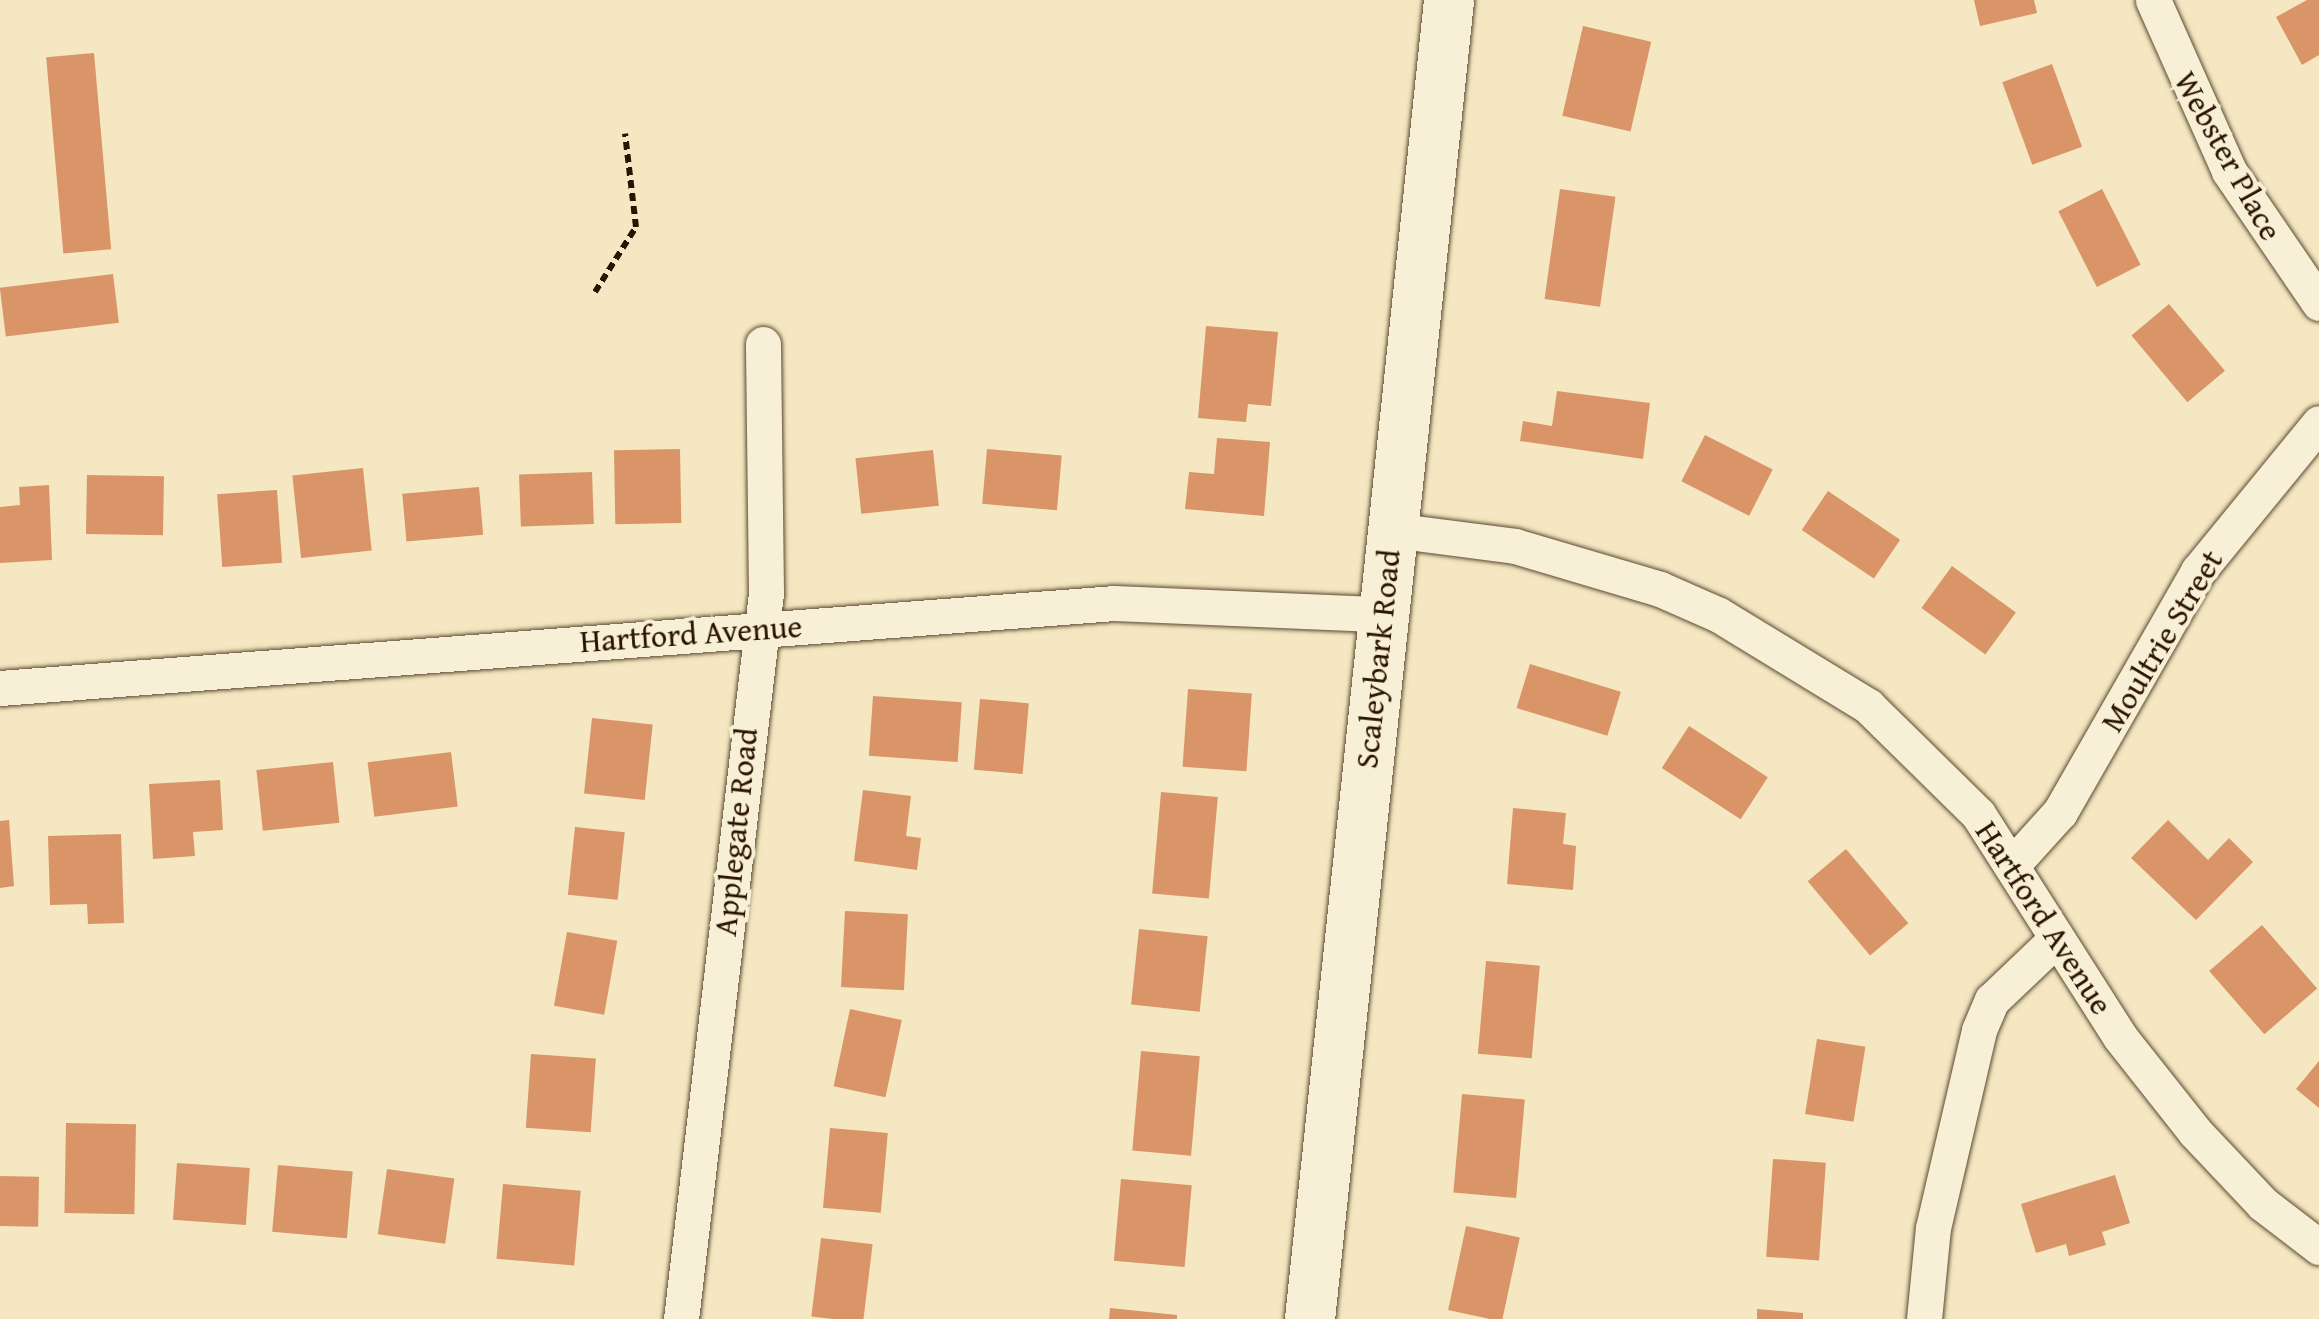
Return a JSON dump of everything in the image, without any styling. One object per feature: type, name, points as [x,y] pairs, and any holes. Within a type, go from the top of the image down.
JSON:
[{"type":"street","name":"Scaleybark Road","points":[[1310,1319],[1449,0]]},
{"type":"street","name":"Webster Place","points":[[2153,0],[2229,171],[2319,303]]},
{"type":"street","name":"Applegate Road","points":[[681,1319],[762,629],[769,522],[764,344]]},
{"type":"street","name":"Moultrie Street","points":[[2013,864],[2060,812],[2198,572],[2319,424]]},
{"type":"street","name":"Hartford Avenue","points":[[1392,530],[1579,562],[1719,615],[1868,706],[1978,814],[2120,1037],[2195,1132],[2262,1204],[2319,1247]]},
{"type":"street","name":"Hartford Avenue","points":[[0,688],[1114,603],[1382,614]]},
{"type":"street","points":[[1924,1319],[1933,1228],[1979,1030],[1992,1000],[2056,939]]},
{"type":"path","points":[[595,292],[636,227],[625,134]]},
{"type":"building","points":[[1974,0],[2034,0],[2037,13],[1980,26]]},
{"type":"building","points":[[2307,0],[2319,0],[2319,55],[2302,65],[2276,17]]},
{"type":"building","points":[[1583,26],[1651,42],[1631,131],[1562,116]]},
{"type":"building","points":[[94,53],[111,249],[63,253],[46,57]]},
{"type":"building","points":[[2052,64],[2082,147],[2032,165],[2002,82]]},
{"type":"building","points":[[1560,189],[1615,197],[1600,307],[1545,299]]},
{"type":"building","points":[[2102,189],[2141,265],[2097,287],[2058,211]]},
{"type":"building","points":[[113,274],[119,323],[6,337],[0,288]]},
{"type":"building","points":[[2169,304],[2225,371],[2187,402],[2131,335]]},
{"type":"building","points":[[1206,326],[1278,332],[1271,406],[1248,404],[1246,422],[1198,418]]},
{"type":"building","points":[[1557,391],[1650,403],[1643,459],[1520,441],[1523,421],[1552,426]]},
{"type":"building","points":[[1705,435],[1773,470],[1749,516],[1681,481]]},
{"type":"building","points":[[1217,438],[1270,442],[1264,516],[1185,509],[1189,472],[1214,474]]},
{"type":"building","points":[[680,449],[681,523],[615,524],[614,450]]},
{"type":"building","points":[[987,449],[1062,456],[1057,510],[982,504]]},
{"type":"building","points":[[933,450],[939,506],[861,514],[855,458]]},
{"type":"building","points":[[363,468],[372,551],[301,558],[292,475]]},
{"type":"building","points":[[592,472],[594,524],[521,527],[519,475]]},
{"type":"building","points":[[87,475],[164,476],[163,535],[86,534]]},
{"type":"building","points":[[49,485],[52,560],[0,563],[0,507],[20,505],[19,487]]},
{"type":"building","points":[[479,487],[483,535],[406,542],[402,494]]},
{"type":"building","points":[[277,490],[282,563],[222,567],[217,494]]},
{"type":"building","points":[[1828,491],[1900,540],[1874,579],[1802,530]]},
{"type":"building","points":[[1952,566],[2016,612],[1985,655],[1921,608]]},
{"type":"building","points":[[1530,664],[1621,692],[1607,736],[1517,708]]},
{"type":"building","points":[[1188,689],[1252,693],[1246,771],[1183,767]]},
{"type":"building","points":[[873,696],[962,702],[958,762],[869,756]]},
{"type":"building","points":[[980,699],[1029,703],[1023,774],[974,770]]},
{"type":"building","points":[[592,718],[653,724],[645,800],[584,794]]},
{"type":"building","points":[[1689,726],[1768,777],[1741,819],[1662,768]]},
{"type":"building","points":[[451,752],[458,807],[374,817],[368,762]]},
{"type":"building","points":[[333,762],[339,823],[263,831],[256,770]]},
{"type":"building","points":[[220,780],[223,830],[193,832],[195,856],[153,859],[149,784]]},
{"type":"building","points":[[863,790],[911,796],[906,836],[921,838],[917,870],[854,861]]},
{"type":"building","points":[[1161,792],[1218,797],[1209,899],[1152,894]]},
{"type":"building","points":[[1513,808],[1566,813],[1563,844],[1576,846],[1573,890],[1507,884]]},
{"type":"building","points":[[9,820],[14,886],[0,888],[0,821]]},
{"type":"building","points":[[2168,820],[2208,860],[2229,838],[2253,862],[2196,920],[2131,858]]},
{"type":"building","points":[[575,827],[625,832],[618,900],[568,895]]},
{"type":"building","points":[[121,834],[124,923],[88,924],[87,904],[50,905],[48,836]]},
{"type":"building","points":[[1846,849],[1908,923],[1870,955],[1808,881]]},
{"type":"building","points":[[845,911],[908,914],[904,990],[841,987]]},
{"type":"building","points":[[2262,925],[2317,988],[2264,1034],[2209,971]]},
{"type":"building","points":[[1139,929],[1208,936],[1200,1012],[1131,1005]]},
{"type":"building","points":[[567,932],[617,941],[604,1015],[554,1006]]},
{"type":"building","points":[[1486,961],[1540,966],[1532,1058],[1478,1054]]},
{"type":"building","points":[[850,1009],[902,1020],[885,1097],[834,1086]]},
{"type":"building","points":[[1817,1039],[1865,1047],[1854,1122],[1805,1114]]},
{"type":"building","points":[[1141,1051],[1200,1056],[1191,1156],[1132,1151]]},
{"type":"building","points":[[531,1054],[596,1059],[591,1132],[526,1128]]},
{"type":"building","points":[[2319,1061],[2319,1108],[2296,1089]]},
{"type":"building","points":[[1462,1094],[1525,1099],[1516,1198],[1453,1193]]},
{"type":"building","points":[[66,1123],[136,1124],[134,1214],[64,1213]]},
{"type":"building","points":[[830,1128],[888,1133],[881,1213],[823,1208]]},
{"type":"building","points":[[1773,1159],[1826,1163],[1819,1260],[1766,1257]]},
{"type":"building","points":[[177,1163],[250,1168],[246,1225],[173,1220]]},
{"type":"building","points":[[278,1165],[353,1172],[347,1238],[272,1232]]},
{"type":"building","points":[[387,1169],[454,1178],[445,1244],[378,1234]]},
{"type":"building","points":[[2115,1175],[2130,1223],[2102,1232],[2106,1245],[2069,1256],[2066,1244],[2036,1253],[2021,1204]]},
{"type":"building","points":[[0,1176],[39,1177],[38,1227],[0,1226]]},
{"type":"building","points":[[1121,1179],[1192,1185],[1185,1267],[1114,1261]]},
{"type":"building","points":[[503,1184],[581,1191],[574,1266],[496,1259]]},
{"type":"building","points":[[1466,1226],[1520,1237],[1502,1319],[1448,1310]]},
{"type":"building","points":[[821,1238],[873,1244],[863,1319],[811,1316]]},
{"type":"building","points":[[1110,1308],[1177,1315],[1177,1319],[1109,1319]]},
{"type":"building","points":[[1757,1309],[1803,1313],[1803,1319],[1757,1319]]}]
